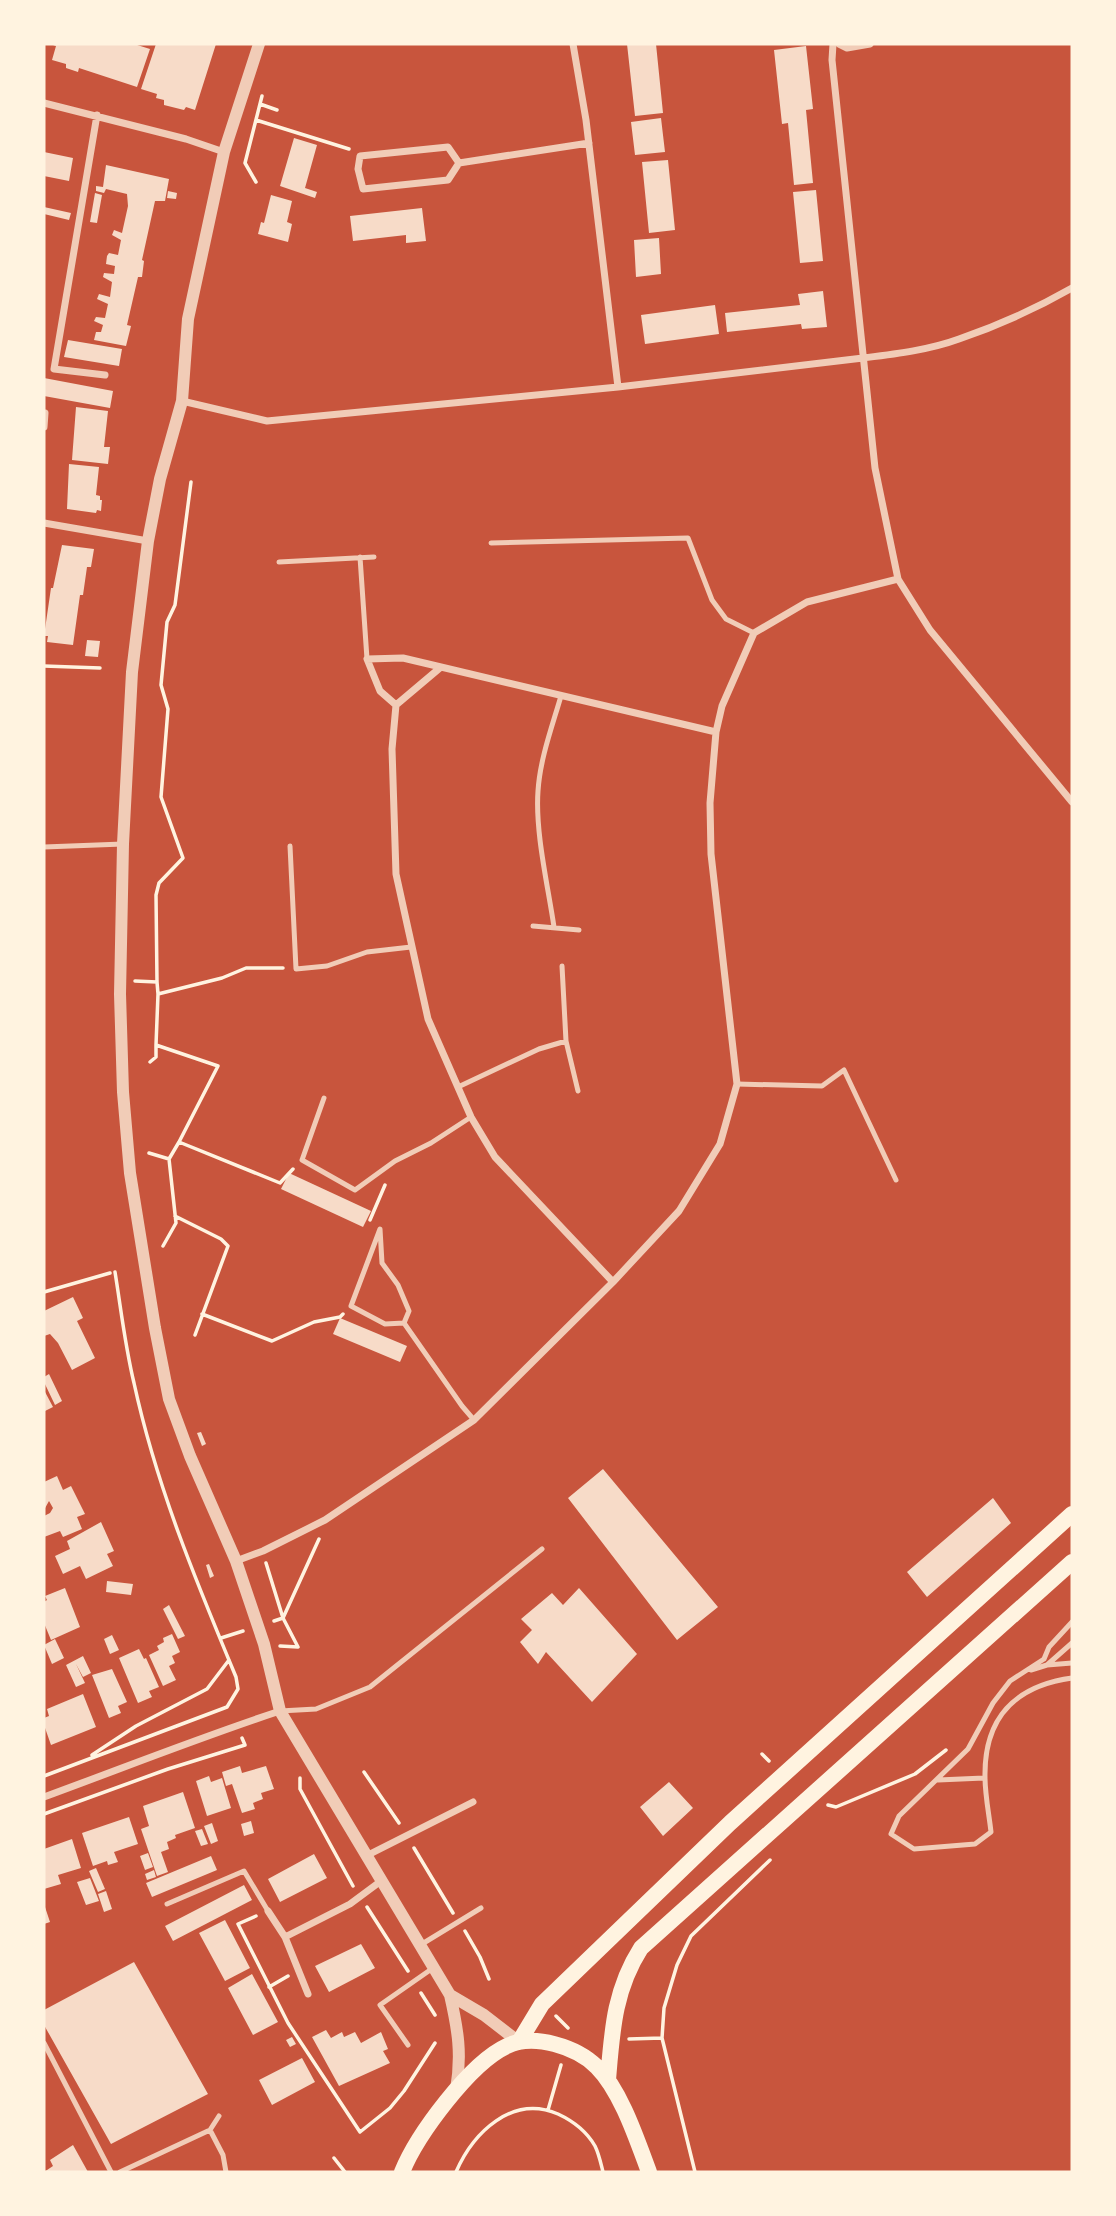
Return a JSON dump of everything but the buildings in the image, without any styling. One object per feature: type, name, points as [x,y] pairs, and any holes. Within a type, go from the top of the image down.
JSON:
[{"type":"main road","points":[[519,2042],[542,2004],[730,1823],[1072,1514]]},
{"type":"main road","points":[[608,2081],[611,2038],[619,1996],[624,1979],[641,1948],[1072,1562]]},
{"type":"main road","points":[[402,2172],[428,2127],[456,2091],[486,2060],[506,2046],[519,2042],[566,2048],[583,2056],[608,2081],[649,2172]]},
{"type":"street","points":[[258,44],[224,152],[188,319],[182,401],[160,479],[148,541],[132,672],[123,845],[120,995],[123,1091],[130,1173],[169,1399],[236,1561],[264,1644],[280,1711],[450,1994],[460,2043],[456,2091]]},
{"type":"street","points":[[573,44],[589,143],[618,387]]},
{"type":"street","points":[[833,44],[832,60],[875,468],[898,579],[930,630],[1072,802]]},
{"type":"street","points":[[839,44],[847,48],[870,44]]},
{"type":"street","points":[[44,103],[186,139],[224,152]]},
{"type":"street","points":[[97,116],[54,369],[105,375]]},
{"type":"street","points":[[459,163],[448,147],[360,156],[358,169],[363,188],[448,180],[459,163],[589,143]]},
{"type":"street","points":[[182,401],[267,421],[618,387],[900,354],[958,340],[1072,288]]},
{"type":"street","points":[[44,427],[46,413]]},
{"type":"street","points":[[44,523],[148,541]]},
{"type":"street","points":[[236,1561],[329,1517],[474,1420],[612,1282],[678,1211],[720,1144],[737,1084],[711,854],[710,803],[716,732],[722,706],[754,633],[807,602],[898,579]]},
{"type":"street","points":[[396,705],[380,691],[367,659],[403,658],[716,732]]},
{"type":"street","points":[[441,667],[396,705],[392,749],[396,874],[428,1019],[471,1117],[495,1157],[612,1282]]},
{"type":"street","points":[[44,1797],[176,1749],[235,1724],[280,1711]]},
{"type":"street","points":[[366,1856],[473,1802]]},
{"type":"street","points":[[285,1937],[350,1904],[381,1881]]},
{"type":"street","points":[[268,1911],[285,1937],[308,1994]]},
{"type":"street","points":[[450,1994],[484,2015],[519,2042]]},
{"type":"lane","points":[[491,543],[688,538],[712,600],[726,619],[754,633]]},
{"type":"lane","points":[[360,557],[367,659]]},
{"type":"lane","points":[[279,562],[374,557]]},
{"type":"lane","points":[[554,927],[538,792],[546,747],[561,696]]},
{"type":"lane","points":[[44,848],[123,845]]},
{"type":"lane","points":[[290,846],[296,969],[327,966],[367,952],[411,947]]},
{"type":"lane","points":[[533,926],[579,930]]},
{"type":"lane","points":[[562,966],[566,1041],[578,1091]]},
{"type":"lane","points":[[457,1087],[539,1049],[566,1041]]},
{"type":"lane","points":[[737,1084],[822,1086],[844,1070],[896,1180]]},
{"type":"lane","points":[[324,1098],[302,1160],[355,1190],[395,1161],[431,1143],[471,1117]]},
{"type":"lane","points":[[380,1229],[382,1263],[398,1285],[409,1311],[404,1323],[385,1324],[351,1306],[380,1229]]},
{"type":"lane","points":[[404,1323],[474,1420]]},
{"type":"lane","points":[[280,1711],[316,1709],[370,1687],[542,1549]]},
{"type":"lane","points":[[1072,1622],[1049,1647],[1044,1659],[1010,1681],[993,1703],[968,1749],[899,1816],[891,1834],[914,1849],[982,1840],[990,1832],[984,1779],[986,1756],[991,1736],[1003,1710],[1041,1686],[1072,1678]]},
{"type":"lane","points":[[1047,1665],[1072,1643]]},
{"type":"lane","points":[[1024,1672],[1047,1665],[1072,1663]]},
{"type":"lane","points":[[938,1780],[984,1779]]},
{"type":"lane","points":[[167,1904],[244,1871],[268,1911]]},
{"type":"lane","points":[[419,1945],[481,1908]]},
{"type":"lane","points":[[408,2045],[380,2005],[433,1968]]},
{"type":"lane","points":[[44,2043],[111,2172]]},
{"type":"lane","points":[[120,2172],[210,2130],[219,2116]]},
{"type":"lane","points":[[210,2130],[223,2155],[226,2172]]},
{"type":"path","points":[[256,182],[246,163],[262,96]]},
{"type":"path","points":[[260,104],[277,110]]},
{"type":"path","points":[[256,120],[345,146],[360,156]]},
{"type":"path","points":[[150,1062],[156,1058],[156,895],[159,883],[183,858],[161,797],[168,709],[160,685],[167,622],[175,605],[191,482]]},
{"type":"path","points":[[44,666],[100,668]]},
{"type":"path","points":[[158,994],[222,978],[246,968],[266,966],[296,969]]},
{"type":"path","points":[[133,981],[158,982]]},
{"type":"path","points":[[156,1045],[218,1066],[169,1159],[176,1223],[163,1246]]},
{"type":"path","points":[[179,1142],[280,1183],[302,1160]]},
{"type":"path","points":[[149,1153],[169,1159]]},
{"type":"path","points":[[375,1242],[363,1237],[395,1161]]},
{"type":"path","points":[[175,1216],[221,1239],[228,1246],[195,1335]]},
{"type":"path","points":[[44,1292],[112,1272],[133,1382],[174,1525],[229,1660],[238,1689],[227,1707],[44,1776]]},
{"type":"path","points":[[202,1314],[272,1341],[314,1322],[340,1317],[351,1306]]},
{"type":"path","points":[[283,1618],[329,1517]]},
{"type":"path","points":[[262,1551],[283,1618],[298,1647],[279,1646]]},
{"type":"path","points":[[85,1759],[136,1726],[207,1689],[229,1660]]},
{"type":"path","points":[[44,1815],[168,1769],[245,1745]]},
{"type":"path","points":[[828,1805],[836,1807],[915,1774],[948,1748]]},
{"type":"path","points":[[762,1754],[769,1761]]},
{"type":"path","points":[[364,1772],[402,1827]]},
{"type":"path","points":[[300,1789],[352,1884]]},
{"type":"path","points":[[411,1843],[454,1915]]},
{"type":"path","points":[[695,2172],[662,2038],[664,2008],[677,1965],[691,1936],[771,1859]]},
{"type":"path","points":[[366,1906],[411,1976]]},
{"type":"path","points":[[268,1911],[238,1924],[289,2023],[360,2132],[390,2108],[435,2043]]},
{"type":"path","points":[[465,1931],[489,1979]]},
{"type":"path","points":[[269,1987],[298,1970]]},
{"type":"path","points":[[420,1992],[435,2015]]},
{"type":"path","points":[[547,2009],[572,2031]]},
{"type":"path","points":[[639,2039],[662,2038]]},
{"type":"path","points":[[548,2110],[555,2086]]},
{"type":"path","points":[[456,2172],[471,2147],[494,2121],[515,2110],[534,2108],[548,2110],[567,2118],[586,2134],[596,2148],[603,2172]]},
{"type":"path","points":[[334,2158],[345,2172]]}]
